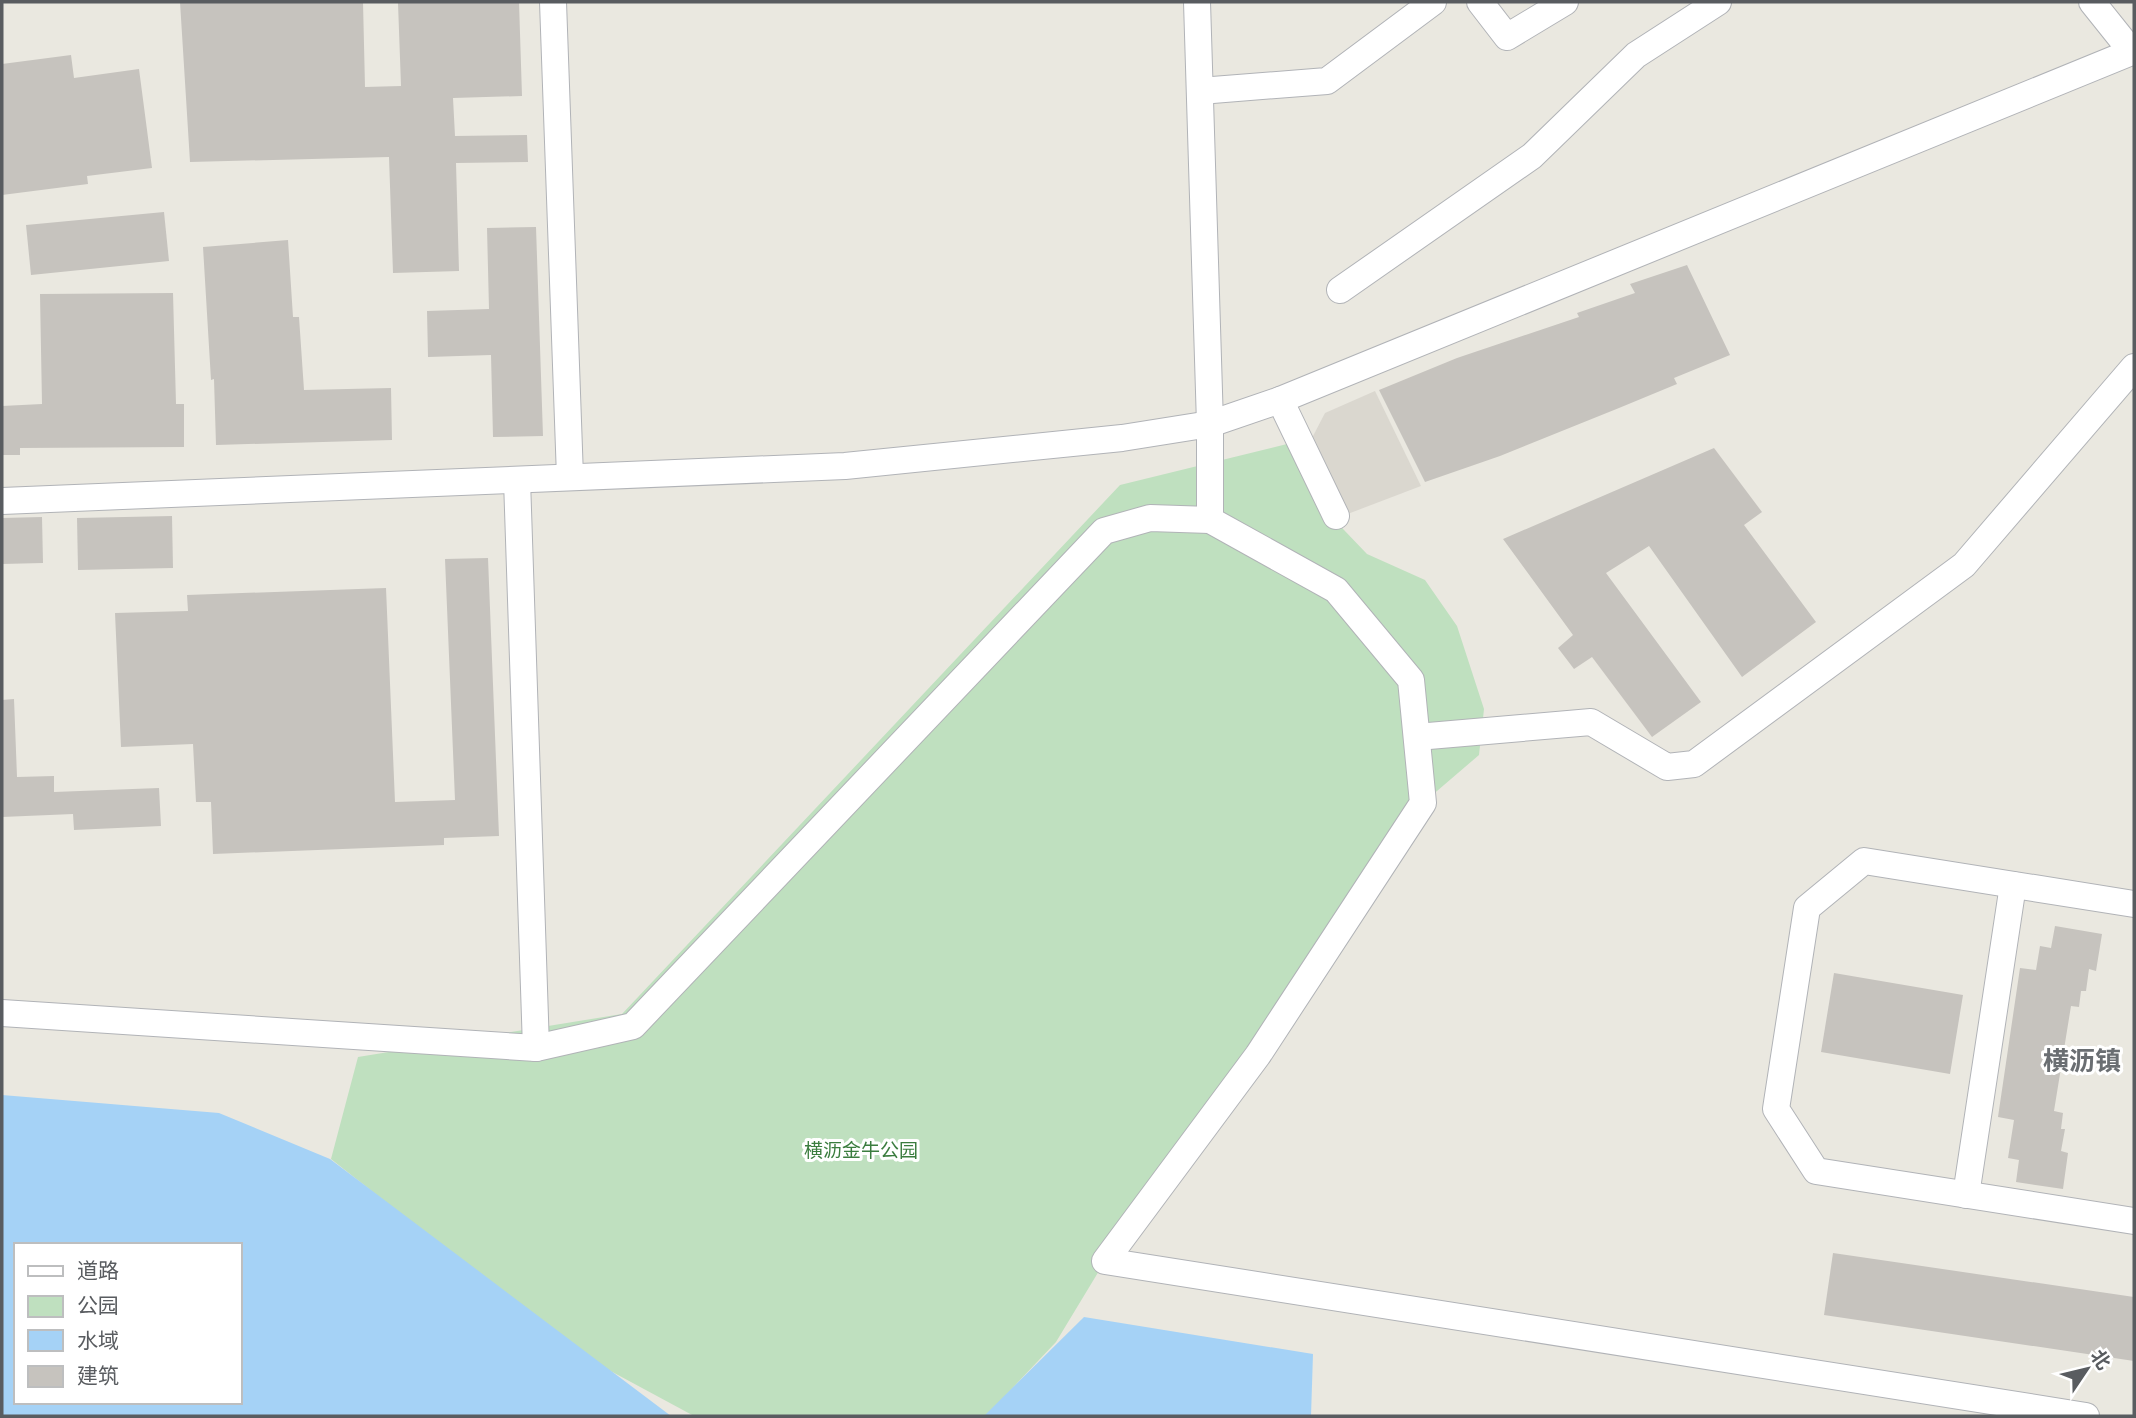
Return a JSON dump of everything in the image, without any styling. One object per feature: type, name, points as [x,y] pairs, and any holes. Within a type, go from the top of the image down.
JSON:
[{"type":"street","points":[[553,2],[570,477]]},
{"type":"street","points":[[1197,2],[1210,424],[1210,520]]},
{"type":"street","points":[[1200,91],[1327,81],[1433,2]]},
{"type":"street","points":[[1480,2],[1507,37],[1565,2]]},
{"type":"street","points":[[1340,290],[1532,156],[1636,55],[1718,2]]},
{"type":"street","points":[[2,501],[845,466],[1122,438],[1210,424],[1280,400],[2133,51],[2092,2]]},
{"type":"street","points":[[1417,737],[1591,722],[1667,767],[1694,764],[1964,565],[2134,367]]},
{"type":"street","points":[[1280,400],[1336,516]]},
{"type":"street","points":[[517,480],[536,1048]]},
{"type":"street","points":[[2,1013],[536,1048],[633,1026],[1104,531],[1150,518],[1210,520],[1336,590],[1412,680],[1423,803],[1258,1055],[1105,1261],[2086,1416]]},
{"type":"street","points":[[2134,904],[1864,862],[1807,908],[1776,1109],[1816,1171],[2134,1221]]},
{"type":"street","points":[[1966,1195],[2013,885]]},
{"type":"shaded area","points":[[1375,391],[1421,486],[1345,515],[1312,438],[1325,413]]},
{"type":"green space","name":"横沥金牛公园","points":[[1287,444],[1322,507],[1367,554],[1425,580],[1457,626],[1484,709],[1479,755],[1423,803],[1105,1261],[1056,1342],[986,1416],[694,1416],[579,1354],[331,1159],[358,1057],[622,1014],[1120,485]]},
{"type":"water","points":[[2,1095],[219,1113],[330,1159],[671,1416],[2,1416]]},
{"type":"water","points":[[1084,1317],[1313,1354],[1311,1416],[984,1416]]},
{"type":"building","points":[[180,2],[363,2],[365,87],[401,86],[398,3],[519,2],[522,96],[453,98],[455,136],[527,135],[528,162],[456,163],[459,271],[393,273],[389,157],[190,162]]},
{"type":"building","points":[[71,55],[74,78],[139,69],[152,168],[87,176],[88,184],[2,195],[2,64]]},
{"type":"building","points":[[164,212],[169,261],[31,275],[26,225]]},
{"type":"building","points":[[536,227],[543,436],[493,437],[491,355],[428,357],[427,311],[489,309],[487,228]]},
{"type":"building","points":[[288,240],[293,317],[299,317],[304,390],[391,388],[392,440],[216,445],[214,379],[211,380],[203,247]]},
{"type":"building","points":[[1687,265],[1730,355],[1674,378],[1677,384],[1500,456],[1425,482],[1379,390],[1457,358],[1579,317],[1577,313],[1635,293],[1630,284]]},
{"type":"building","points":[[173,293],[176,404],[184,404],[184,447],[20,448],[20,455],[2,455],[2,406],[42,404],[40,294]]},
{"type":"building","points":[[1714,448],[1762,512],[1744,525],[1816,622],[1742,677],[1649,546],[1606,573],[1701,702],[1652,737],[1592,657],[1574,669],[1558,648],[1573,635],[1503,539]]},
{"type":"building","points":[[172,516],[173,568],[78,570],[77,518]]},
{"type":"building","points":[[42,517],[43,563],[2,564],[2,518]]},
{"type":"building","points":[[488,558],[499,836],[444,838],[444,845],[213,854],[211,802],[196,802],[193,744],[121,747],[115,613],[188,611],[187,595],[386,588],[395,802],[455,800],[445,559]]},
{"type":"building","points":[[14,699],[17,777],[54,776],[54,792],[159,788],[161,826],[74,830],[73,814],[2,817],[2,700]]},
{"type":"building","points":[[2055,926],[2102,934],[2096,971],[2089,969],[2086,991],[2081,991],[2079,1007],[2071,1006],[2054,1111],[2063,1113],[2061,1129],[2065,1129],[2061,1151],[2068,1153],[2063,1189],[2016,1182],[2019,1160],[2008,1158],[2014,1120],[1998,1117],[2020,968],[2036,970],[2040,946],[2051,948]]},
{"type":"building","points":[[1834,973],[1963,995],[1950,1074],[1821,1052]]},
{"type":"building","points":[[1833,1253],[2134,1297],[2134,1361],[1824,1315]]},
{"type":"district","name":"横沥镇","points":[[2082,1061]]}]
